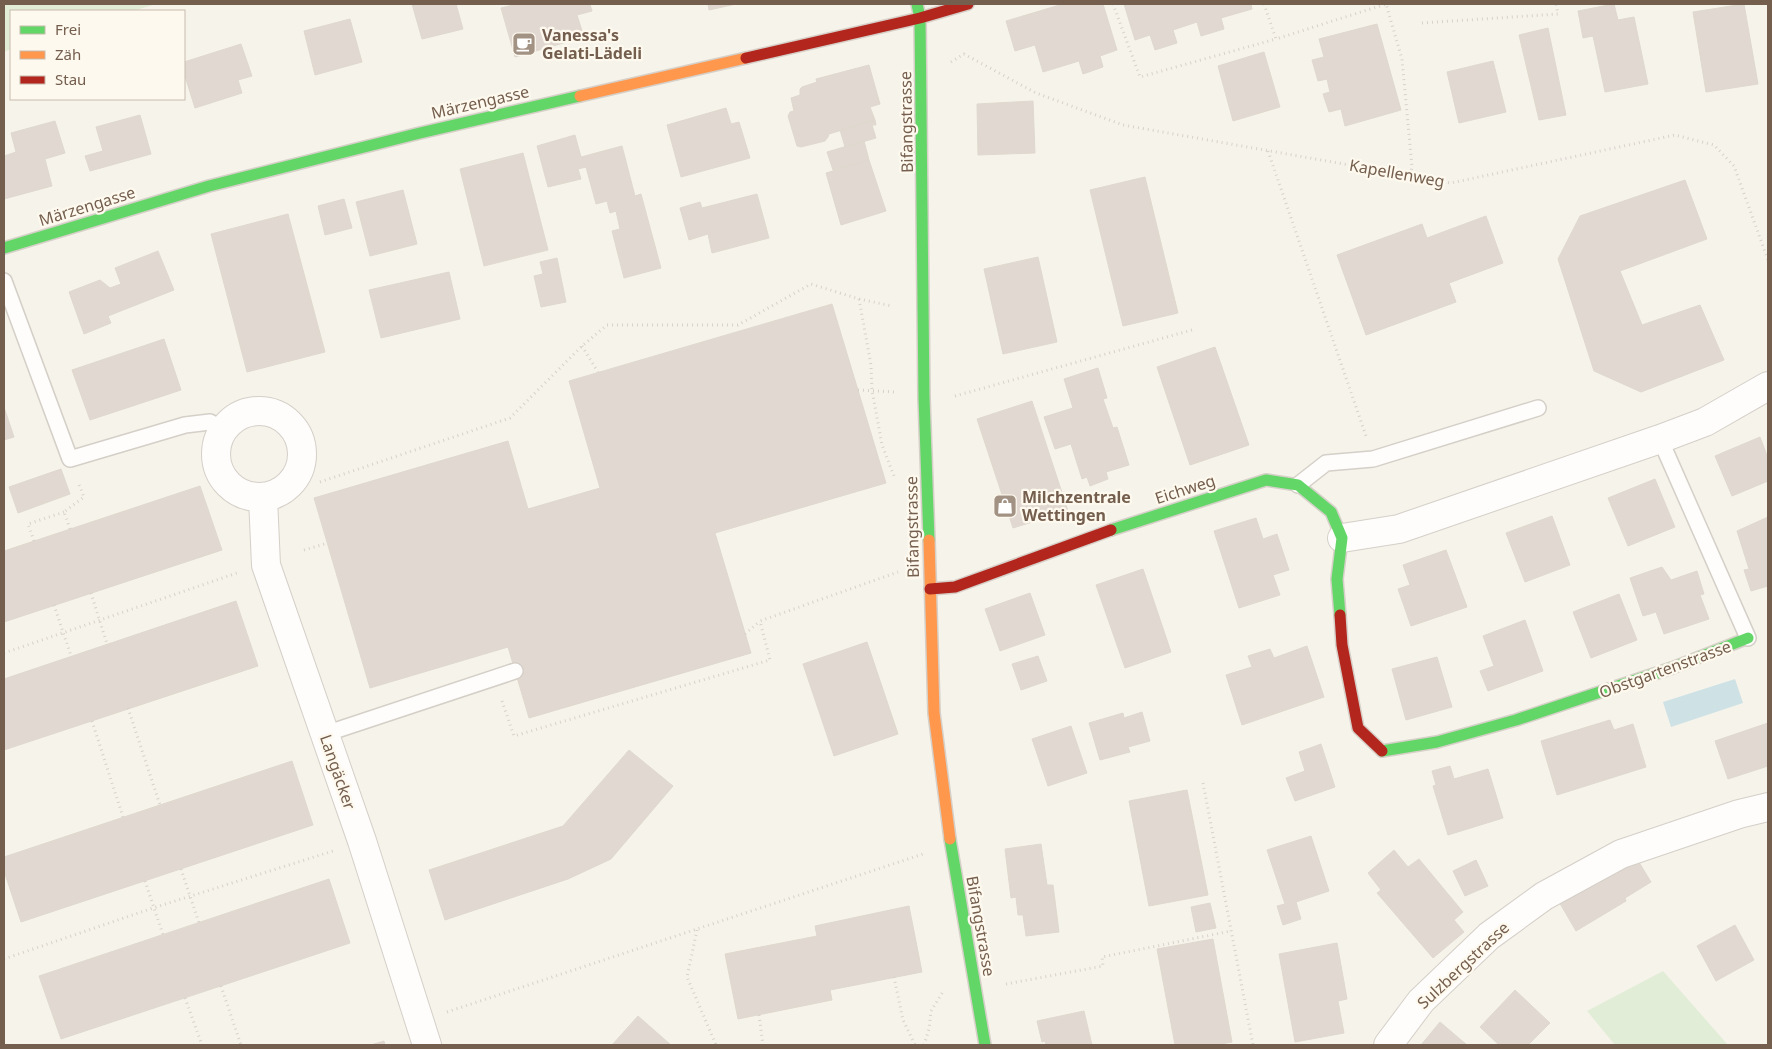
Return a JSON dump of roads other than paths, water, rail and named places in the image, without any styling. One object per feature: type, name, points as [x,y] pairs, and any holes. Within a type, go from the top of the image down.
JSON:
[{"type":"street","name":"Bifangstrasse","points":[[917,4],[920,18],[924,398],[934,713],[951,845],[985,1045]]},
{"type":"street","name":"Märzengasse","points":[[4,248],[208,186],[392,140],[920,18],[968,4]]},
{"type":"street","points":[[1298,484],[1331,512],[1342,538],[1399,529],[1705,422],[1768,386]]},
{"type":"street","points":[[262,410],[277,414],[290,423],[299,435],[302,446],[302,462],[297,476],[289,486],[276,494],[263,498],[250,497],[237,492],[220,473],[216,459],[216,443],[223,429],[234,418],[246,412],[262,410]]},
{"type":"street","name":"Eichweg","points":[[930,589],[955,587],[1121,526],[1266,480],[1298,484]]},
{"type":"street","name":"Langäcker","points":[[263,498],[266,565],[362,841],[422,1033]]},
{"type":"street","name":"Obstgartenstrasse","points":[[1342,538],[1337,579],[1342,645],[1347,673],[1358,728],[1382,752],[1418,747],[1566,703],[1699,659],[1748,638]]},
{"type":"street","name":"Sulzbergstrasse","points":[[1388,1045],[1421,1002],[1489,936],[1544,896],[1622,854],[1739,814],[1768,807]]},
{"type":"lane","points":[[4,281],[70,459],[185,425],[210,422],[223,429]]},
{"type":"lane","points":[[1298,484],[1326,463],[1373,459],[1538,408]]},
{"type":"lane","name":"Obstgartenstrasse","points":[[1660,439],[1748,638]]},
{"type":"lane","points":[[325,734],[515,671]]},
{"type":"place","name":"Vanessa's Gelati-Lädeli","points":[[524,44]]},
{"type":"place","name":"Milchzentrale Wettingen","points":[[1005,506]]}]
